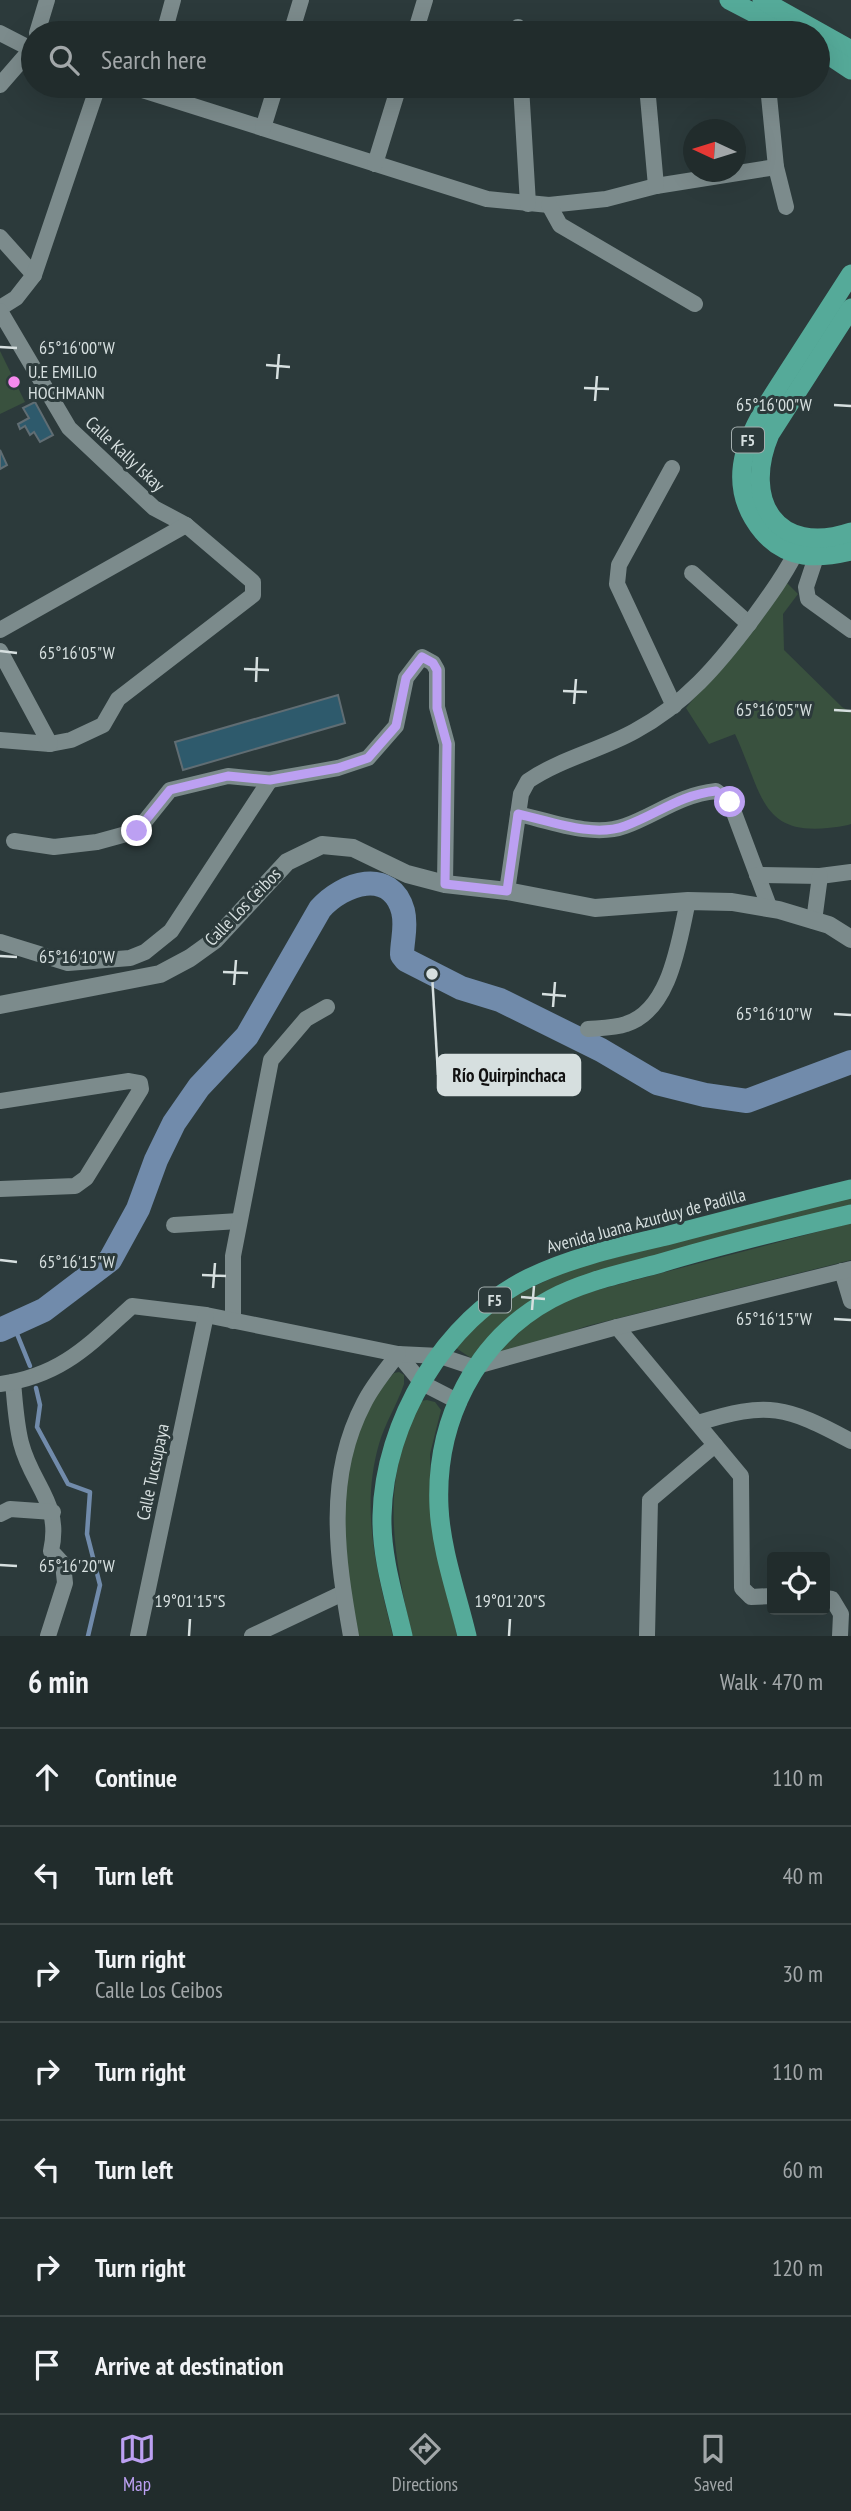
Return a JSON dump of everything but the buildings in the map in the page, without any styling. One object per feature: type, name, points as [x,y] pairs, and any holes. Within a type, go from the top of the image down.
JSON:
[{"type":"highway","points":[[729,0],[759,21]]},
{"type":"highway","points":[[761,0],[799,21]]},
{"type":"highway","points":[[830,38],[851,50]]},
{"type":"highway","points":[[830,56],[851,70]]},
{"type":"highway","name":"F5","points":[[851,274],[751,432],[743,459],[742,486],[749,511],[768,537],[795,554],[816,557],[851,551]]},
{"type":"highway","name":"F5","points":[[851,308],[770,434],[762,454],[758,479],[767,510],[789,532],[818,539],[851,532]]},
{"type":"highway","name":"Avenida Juana Azurduy de Padilla","points":[[403,1636],[384,1550],[382,1516],[390,1452],[422,1383],[440,1356],[476,1315],[501,1295],[554,1266],[851,1189]]},
{"type":"highway","name":"F5","points":[[467,1636],[444,1546],[439,1507],[441,1463],[447,1431],[473,1367],[518,1321],[551,1299],[575,1288],[721,1245],[851,1214]]},
{"type":"street","points":[[41,21],[47,0]]},
{"type":"street","points":[[167,21],[173,0]]},
{"type":"street","points":[[295,21],[301,0]]},
{"type":"street","points":[[419,21],[425,0]]},
{"type":"street","points":[[0,33],[21,43]]},
{"type":"street","points":[[0,85],[21,62]]},
{"type":"street","points":[[0,309],[16,298],[34,275],[94,98]]},
{"type":"street","points":[[175,98],[487,199],[528,204],[549,205],[606,199],[656,186],[776,167]]},
{"type":"street","points":[[263,128],[272,98]]},
{"type":"street","points":[[375,164],[395,98]]},
{"type":"street","points":[[522,98],[528,204]]},
{"type":"street","points":[[648,98],[656,186]]},
{"type":"street","points":[[769,98],[776,167],[786,207]]},
{"type":"street","points":[[549,205],[561,225],[695,304]]},
{"type":"street","points":[[0,237],[34,275]]},
{"type":"street","name":"Calle Kally Iskay","points":[[0,309],[69,428],[154,508],[186,526],[253,582],[253,595],[118,699],[103,725],[71,740],[50,744]]},
{"type":"street","points":[[672,468],[619,565],[617,584],[674,706]]},
{"type":"street","points":[[0,630],[186,526]]},
{"type":"street","points":[[507,891],[521,794],[528,781],[635,731],[674,706],[705,679],[749,624],[783,578],[795,554]]},
{"type":"street","points":[[816,557],[806,587],[808,599],[851,630]]},
{"type":"street","points":[[692,573],[749,624]]},
{"type":"street","points":[[0,651],[50,744]]},
{"type":"street","points":[[14,841],[54,847],[97,842],[137,831],[170,790],[228,776],[270,780],[338,768],[368,758],[396,726],[406,678],[422,657],[433,663],[437,670],[437,708],[447,744],[445,884]]},
{"type":"street","points":[[0,740],[50,744]]},
{"type":"street","points":[[0,942],[68,962],[130,958],[145,952],[171,931],[270,780]]},
{"type":"street","points":[[518,814],[595,830],[623,827],[691,794],[716,791],[730,802],[770,909]]},
{"type":"street","name":"Calle Los Ceibos","points":[[0,1005],[48,993],[128,982],[160,974],[190,958],[215,940],[288,862],[322,845],[353,848],[407,874],[445,884],[507,891],[595,908],[688,901],[732,902],[829,925],[851,939]]},
{"type":"street","points":[[757,875],[820,876],[851,872]]},
{"type":"street","points":[[814,921],[820,876]]},
{"type":"street","points":[[588,1029],[626,1024],[648,1011],[660,994],[674,957],[688,901]]},
{"type":"street","points":[[233,1321],[233,1256],[271,1060],[306,1019],[327,1007]]},
{"type":"street","points":[[0,1101],[130,1081],[140,1083],[141,1089],[86,1178],[75,1186],[0,1189]]},
{"type":"street","points":[[174,1225],[239,1221]]},
{"type":"street","points":[[48,1636],[65,1583],[62,1564],[51,1551],[55,1533],[54,1512],[43,1496],[21,1445],[7,1383],[46,1374],[69,1362],[132,1306],[206,1315],[398,1354],[440,1356],[473,1367],[617,1327],[847,1270],[851,1301]]},
{"type":"street","name":"Calle Tucsupaya","points":[[138,1636],[206,1315]]},
{"type":"street","points":[[617,1327],[741,1476],[742,1588],[751,1597],[767,1597]]},
{"type":"street","points":[[398,1354],[422,1383],[459,1402]]},
{"type":"street","points":[[351,1636],[336,1532],[337,1498],[343,1459],[363,1404],[398,1354]]},
{"type":"street","points":[[698,1423],[740,1410],[774,1409],[811,1419],[851,1441]]},
{"type":"street","points":[[647,1636],[650,1500],[715,1445]]},
{"type":"street","points":[[0,1514],[10,1510],[54,1512]]},
{"type":"street","points":[[251,1636],[343,1593]]},
{"type":"street","points":[[830,1599],[851,1600]]},
{"type":"street","points":[[830,1601],[841,1614],[840,1636]]},
{"type":"green space","points":[[0,351],[25,402],[0,414]]},
{"type":"green space","points":[[787,583],[798,594],[783,614],[784,650],[842,707],[851,712],[851,824],[848,825],[819,829],[797,827],[781,821],[761,796],[735,734],[709,744],[686,708]]},
{"type":"green space","points":[[851,1197],[851,1205],[520,1308],[498,1327],[471,1358],[456,1348],[479,1323],[518,1294],[571,1269]]},
{"type":"green space","points":[[851,1223],[851,1260],[587,1326],[491,1359],[524,1326],[571,1297]]},
{"type":"green space","points":[[394,1373],[404,1375],[404,1384],[379,1444],[371,1493],[373,1541],[393,1636],[355,1636],[344,1548],[344,1493],[348,1465],[355,1436],[367,1407]]},
{"type":"green space","points":[[421,1401],[435,1402],[441,1410],[430,1454],[431,1519],[457,1636],[412,1636],[395,1545],[395,1489],[399,1460]]},
{"type":"waterway","points":[[0,1330],[44,1310],[110,1260],[138,1209],[156,1160],[174,1123],[199,1087],[247,1036],[320,909],[341,892],[353,887],[378,884],[388,888],[397,897],[404,917],[402,955],[406,960],[461,988],[500,1000],[601,1050],[657,1083],[705,1095],[747,1101],[851,1062]]},
{"type":"waterway","points":[[13,1324],[30,1366]]},
{"type":"waterway","points":[[36,1388],[40,1405],[37,1427],[68,1484],[90,1492],[87,1534],[100,1585],[88,1636]]},
{"type":"place","name":"U.E EMILIO HOCHMANN","points":[[14,382]]},
{"type":"place","name":"Río Quirpinchaca","points":[[432,974]]},
{"type":"route","points":[[137,831],[170,790],[228,776],[270,780],[338,768],[368,758],[382,746],[396,726],[406,678],[422,657],[433,663],[437,670],[437,708],[447,744],[445,884],[507,891],[518,814],[595,830],[623,827],[691,794],[716,791],[730,802]]}]
